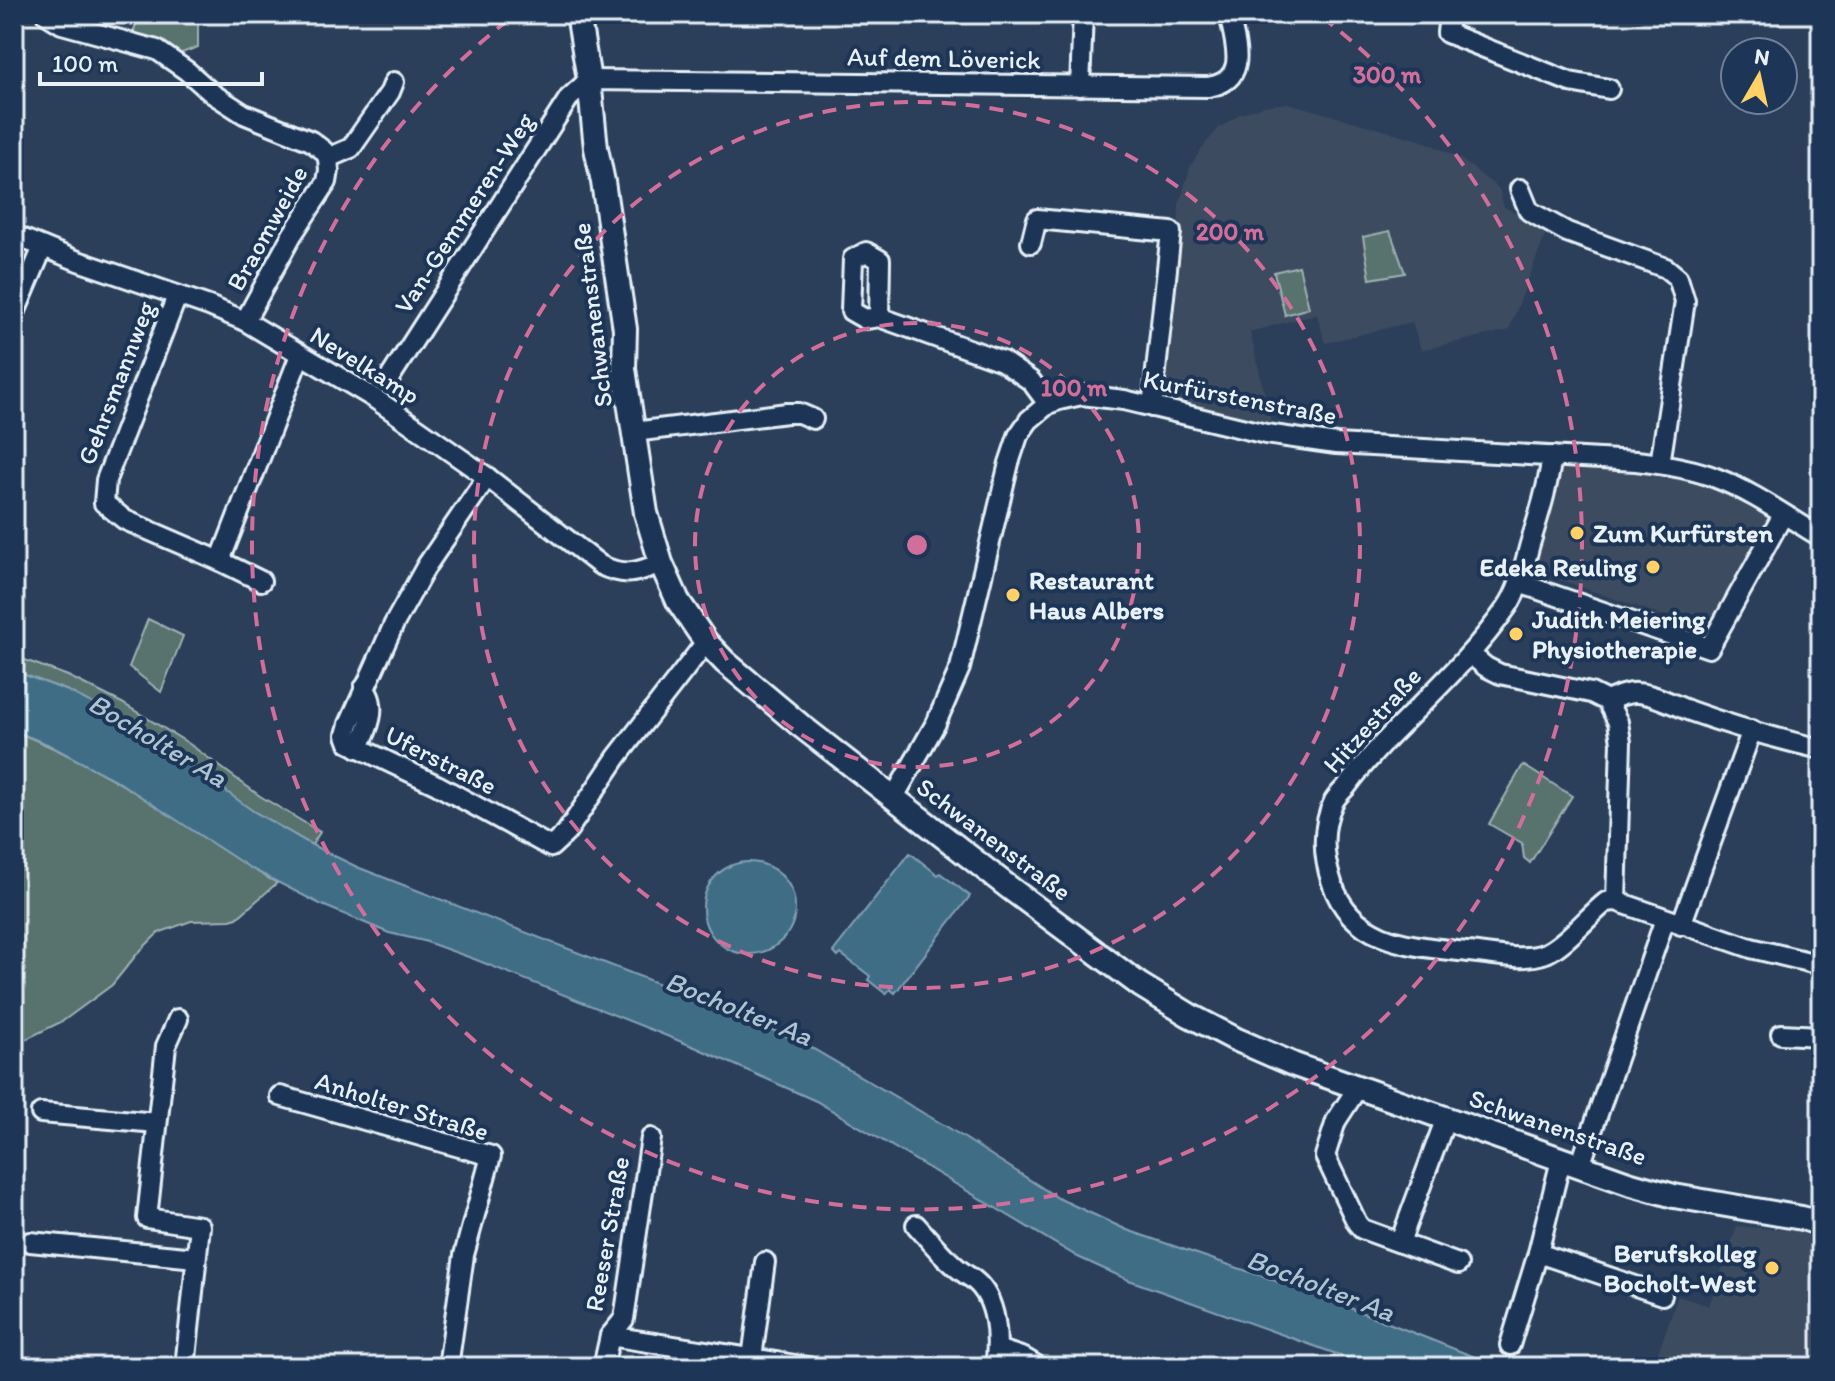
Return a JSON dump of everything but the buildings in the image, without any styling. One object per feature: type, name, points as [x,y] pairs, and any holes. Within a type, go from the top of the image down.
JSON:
[{"type":"street","name":"Braomweide","points":[[46,14],[62,24],[157,50],[244,114],[311,141],[324,151],[328,158],[327,182],[292,235],[245,321]]},
{"type":"street","name":"Schwanenstraße","points":[[578,14],[625,329],[624,369],[646,513],[661,563],[678,601],[706,642],[725,662],[800,725],[1140,985],[1235,1039],[1295,1065],[1628,1183],[1674,1196],[1821,1224]]},
{"type":"street","points":[[1080,86],[1083,14]]},
{"type":"street","name":"Auf dem Löverick","points":[[589,80],[1208,87],[1220,85],[1233,74],[1236,66],[1229,14]]},
{"type":"street","points":[[1449,14],[1447,33],[1570,82],[1609,89]]},
{"type":"street","name":"Van-Gemmeren-Weg","points":[[389,379],[569,98],[589,80]]},
{"type":"street","name":"Braomweide","points":[[328,158],[351,148],[394,82]]},
{"type":"street","points":[[1520,189],[1529,211],[1567,232],[1666,268],[1678,278],[1685,301],[1660,464]]},
{"type":"street","points":[[1031,243],[1037,219],[1171,232],[1152,407]]},
{"type":"street","name":"Nevelkamp","points":[[14,235],[245,321],[374,398],[487,477],[600,565],[614,572],[627,573],[661,563]]},
{"type":"street","points":[[14,315],[43,247]]},
{"type":"street","name":"Gehrsmannweg","points":[[177,296],[106,480],[104,503],[125,520],[261,581]]},
{"type":"street","points":[[879,317],[1002,361],[1031,381],[1048,404],[1029,420],[1018,436],[960,668],[936,723],[894,797]]},
{"type":"street","points":[[220,561],[300,355]]},
{"type":"street","name":"Kurfürstenstraße","points":[[1048,404],[1082,395],[1124,400],[1248,431],[1336,444],[1660,464],[1715,477],[1821,537]]},
{"type":"street","points":[[634,432],[787,413],[799,413],[813,419]]},
{"type":"street","name":"Hitzestraße","points":[[1552,456],[1547,486],[1519,583],[1509,605],[1470,654],[1376,751],[1334,800],[1324,847],[1327,869],[1334,889],[1350,915],[1366,928],[1392,941],[1422,947],[1511,956],[1545,953],[1557,947],[1606,902],[1616,901]]},
{"type":"street","name":"Uferstraße","points":[[487,477],[427,565],[394,624],[346,735],[349,743],[437,785],[551,847],[566,833],[617,757],[706,642]]},
{"type":"street","points":[[1519,583],[1709,648],[1783,515]]},
{"type":"street","points":[[1470,654],[1500,674],[1591,693],[1607,701],[1618,722],[1621,742],[1616,901],[1754,949],[1821,965]]},
{"type":"street","points":[[1607,701],[1636,693],[1660,698],[1687,710],[1821,749]]},
{"type":"street","points":[[1510,1345],[1538,1253],[1571,1163],[1752,730]]},
{"type":"street","points":[[141,1252],[166,1046],[178,1019]]},
{"type":"street","points":[[1781,1034],[1821,1036]]},
{"type":"street","points":[[1358,1087],[1336,1121],[1325,1156],[1357,1223],[1362,1229],[1458,1264]]},
{"type":"street","name":"Anholter Straße","points":[[280,1096],[491,1156],[464,1255],[448,1367]]},
{"type":"street","points":[[41,1113],[157,1123]]},
{"type":"street","points":[[1400,1242],[1446,1118]]},
{"type":"street","name":"Reeser Straße","points":[[603,1367],[610,1336],[624,1319],[651,1138]]},
{"type":"street","points":[[147,1218],[200,1226],[185,1367]]},
{"type":"street","points":[[916,1225],[942,1254],[983,1289],[996,1325],[996,1358],[1024,1358],[1039,1367]]},
{"type":"street","points":[[30,1242],[196,1258]]},
{"type":"street","points":[[1538,1253],[1662,1295]]},
{"type":"street","points":[[752,1358],[765,1262]]},
{"type":"street","name":"Reeser Straße","points":[[610,1336],[808,1367]]},
{"type":"shaded area","points":[[1288,103],[1426,142],[1461,159],[1499,189],[1504,207],[1548,228],[1509,330],[1421,350],[1412,322],[1325,343],[1317,314],[1250,332],[1271,422],[1161,398],[1178,243],[1179,205],[1191,165],[1218,129],[1240,114],[1263,106]]},
{"type":"shaded area","points":[[1559,464],[1642,469],[1698,481],[1730,492],[1772,516],[1771,527],[1713,633],[1529,569]]},
{"type":"shaded area","points":[[14,671],[68,691],[137,726],[253,811],[357,867],[716,1006],[803,1043],[949,1128],[1058,1198],[1127,1230],[1320,1296],[1500,1367],[1373,1367],[1126,1279],[1078,1257],[816,1101],[697,1048],[474,959],[424,941],[389,933],[320,904],[250,868],[117,781],[47,744],[14,731]]},
{"type":"shaded area","points":[[910,853],[970,896],[895,993],[890,989],[886,994],[868,980],[870,976],[841,954],[838,957],[833,952]]},
{"type":"shaded area","points":[[749,862],[767,865],[782,875],[792,890],[795,908],[792,926],[782,941],[767,951],[749,954],[731,951],[716,941],[706,926],[703,908],[706,890],[716,875],[731,865]]},
{"type":"shaded area","name":"Berufskolleg Bocholt-West","points":[[1737,1226],[1795,1231],[1821,1240],[1821,1367],[1653,1367],[1678,1296],[1709,1306]]},
{"type":"green space","points":[[139,14],[198,14],[198,47],[179,54],[158,42],[133,34]]},
{"type":"green space","points":[[1390,231],[1405,273],[1370,279],[1363,237]]},
{"type":"green space","points":[[1299,266],[1309,308],[1285,315],[1274,272]]},
{"type":"green space","points":[[148,619],[183,636],[161,692],[129,667]]},
{"type":"green space","points":[[14,656],[68,676],[122,703],[188,743],[260,796],[320,832],[312,845],[253,811],[68,691],[14,671]]},
{"type":"green space","points":[[14,731],[65,754],[135,792],[277,883],[237,918],[191,921],[158,933],[112,985],[63,1021],[14,1045]]},
{"type":"green space","points":[[1523,765],[1572,796],[1530,863],[1524,858],[1522,843],[1489,824]]},
{"type":"place","name":"Zum Kurfürsten","points":[[1577,533]]},
{"type":"place","name":"Edeka Reuling","points":[[1653,567]]},
{"type":"place","name":"Restaurant Haus Albers","points":[[1013,595]]},
{"type":"place","name":"Judith Meiering Physiotherapie","points":[[1516,634]]},
{"type":"place","name":"Berufskolleg Bocholt-West","points":[[1772,1268]]},
{"type":"water label","name":"Bocholter Aa","points":[[158,740]]},
{"type":"water label","name":"Bocholter Aa","points":[[739,1008]]},
{"type":"water label","name":"Bocholter Aa","points":[[1321,1285]]}]
